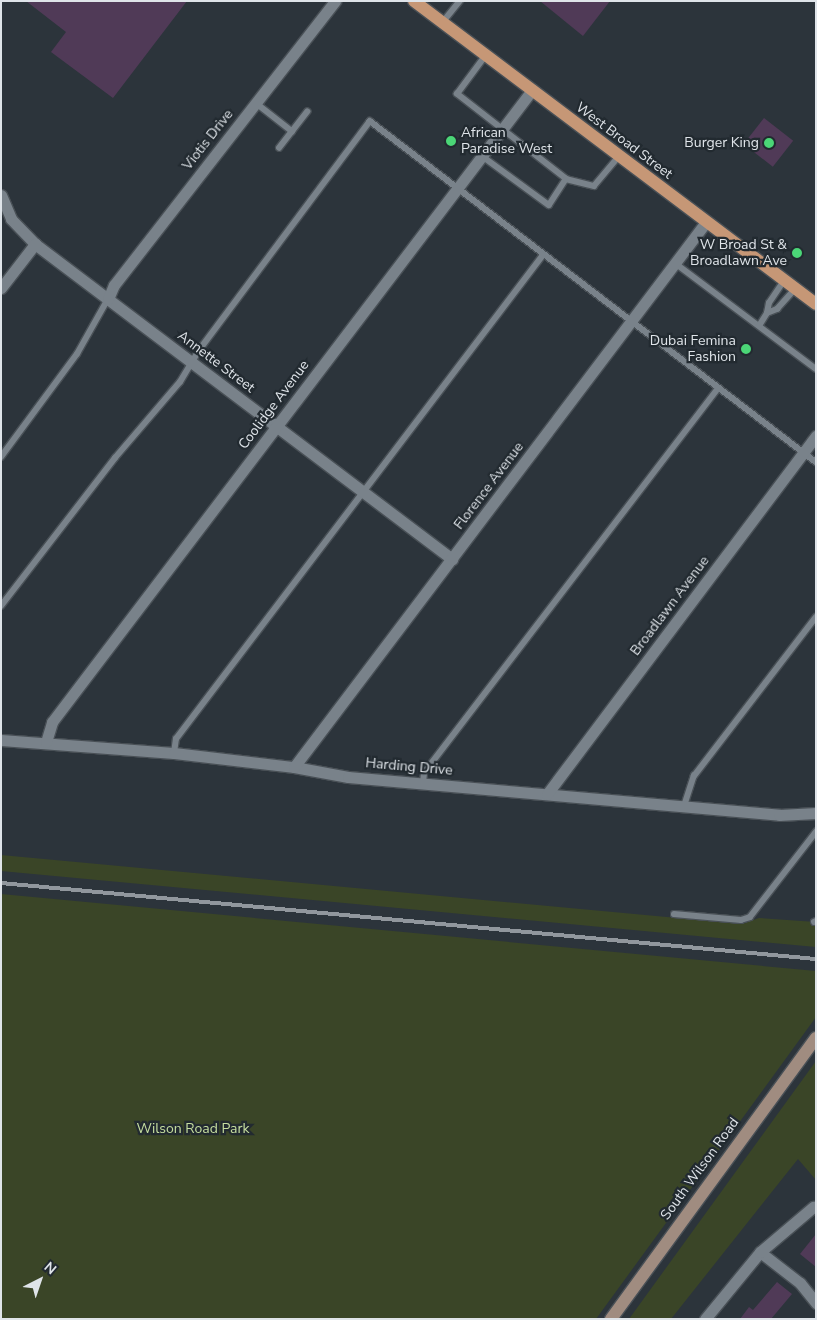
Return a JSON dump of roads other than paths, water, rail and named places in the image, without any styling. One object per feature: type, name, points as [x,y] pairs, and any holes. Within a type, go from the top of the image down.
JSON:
[{"type":"main road","name":"West Broad Street","points":[[414,1],[816,304]]},
{"type":"main road","name":"South Wilson Road","points":[[611,1319],[816,1038]]},
{"type":"street","name":"Viotis Drive","points":[[108,299],[114,285],[335,1]]},
{"type":"street","name":"Coolidge Avenue","points":[[46,742],[52,722],[532,90]]},
{"type":"street","name":"Annette Street","points":[[1,195],[11,219],[35,244],[452,559]]},
{"type":"street","name":"Florence Avenue","points":[[294,767],[706,222]]},
{"type":"street","points":[[1,288],[35,244]]},
{"type":"street","name":"Broadlawn Avenue","points":[[547,794],[816,437]]},
{"type":"street","name":"Harding Drive","points":[[1,740],[174,753],[294,767],[348,777],[423,784],[779,815],[816,813]]},
{"type":"street","points":[[705,1319],[760,1252],[813,1207]]},
{"type":"street","points":[[760,1252],[800,1283],[816,1303]]},
{"type":"lane","points":[[442,23],[460,1]]},
{"type":"lane","points":[[486,55],[457,94],[566,179],[594,186],[619,156]]},
{"type":"lane","points":[[256,103],[292,131]]},
{"type":"lane","points":[[279,148],[307,112]]},
{"type":"lane","points":[[1,606],[116,458],[194,364],[200,349],[370,121],[630,323],[816,462]]},
{"type":"lane","points":[[482,156],[549,205],[566,179]]},
{"type":"lane","points":[[174,753],[176,739],[543,255]]},
{"type":"lane","points":[[675,263],[816,369]]},
{"type":"lane","points":[[759,326],[768,313],[769,303],[784,281]]},
{"type":"lane","points":[[768,313],[777,309],[795,288]]},
{"type":"lane","points":[[1,457],[77,354],[108,299]]},
{"type":"lane","points":[[423,784],[424,774],[718,388]]},
{"type":"lane","points":[[684,806],[694,776],[816,618]]},
{"type":"lane","points":[[674,914],[741,920],[750,917],[816,832]]},
{"type":"railway","points":[[1,883],[816,959]]},
{"type":"place","name":"African Paradise West","points":[[451,141]]},
{"type":"place","name":"Burger King","points":[[769,143]]},
{"type":"place","name":"W Broad St & Broadlawn Ave","points":[[797,253]]},
{"type":"place","name":"Dubai Femina Fashion","points":[[746,349]]},
{"type":"park label","name":"Wilson Road Park","points":[[193,1129]]}]
